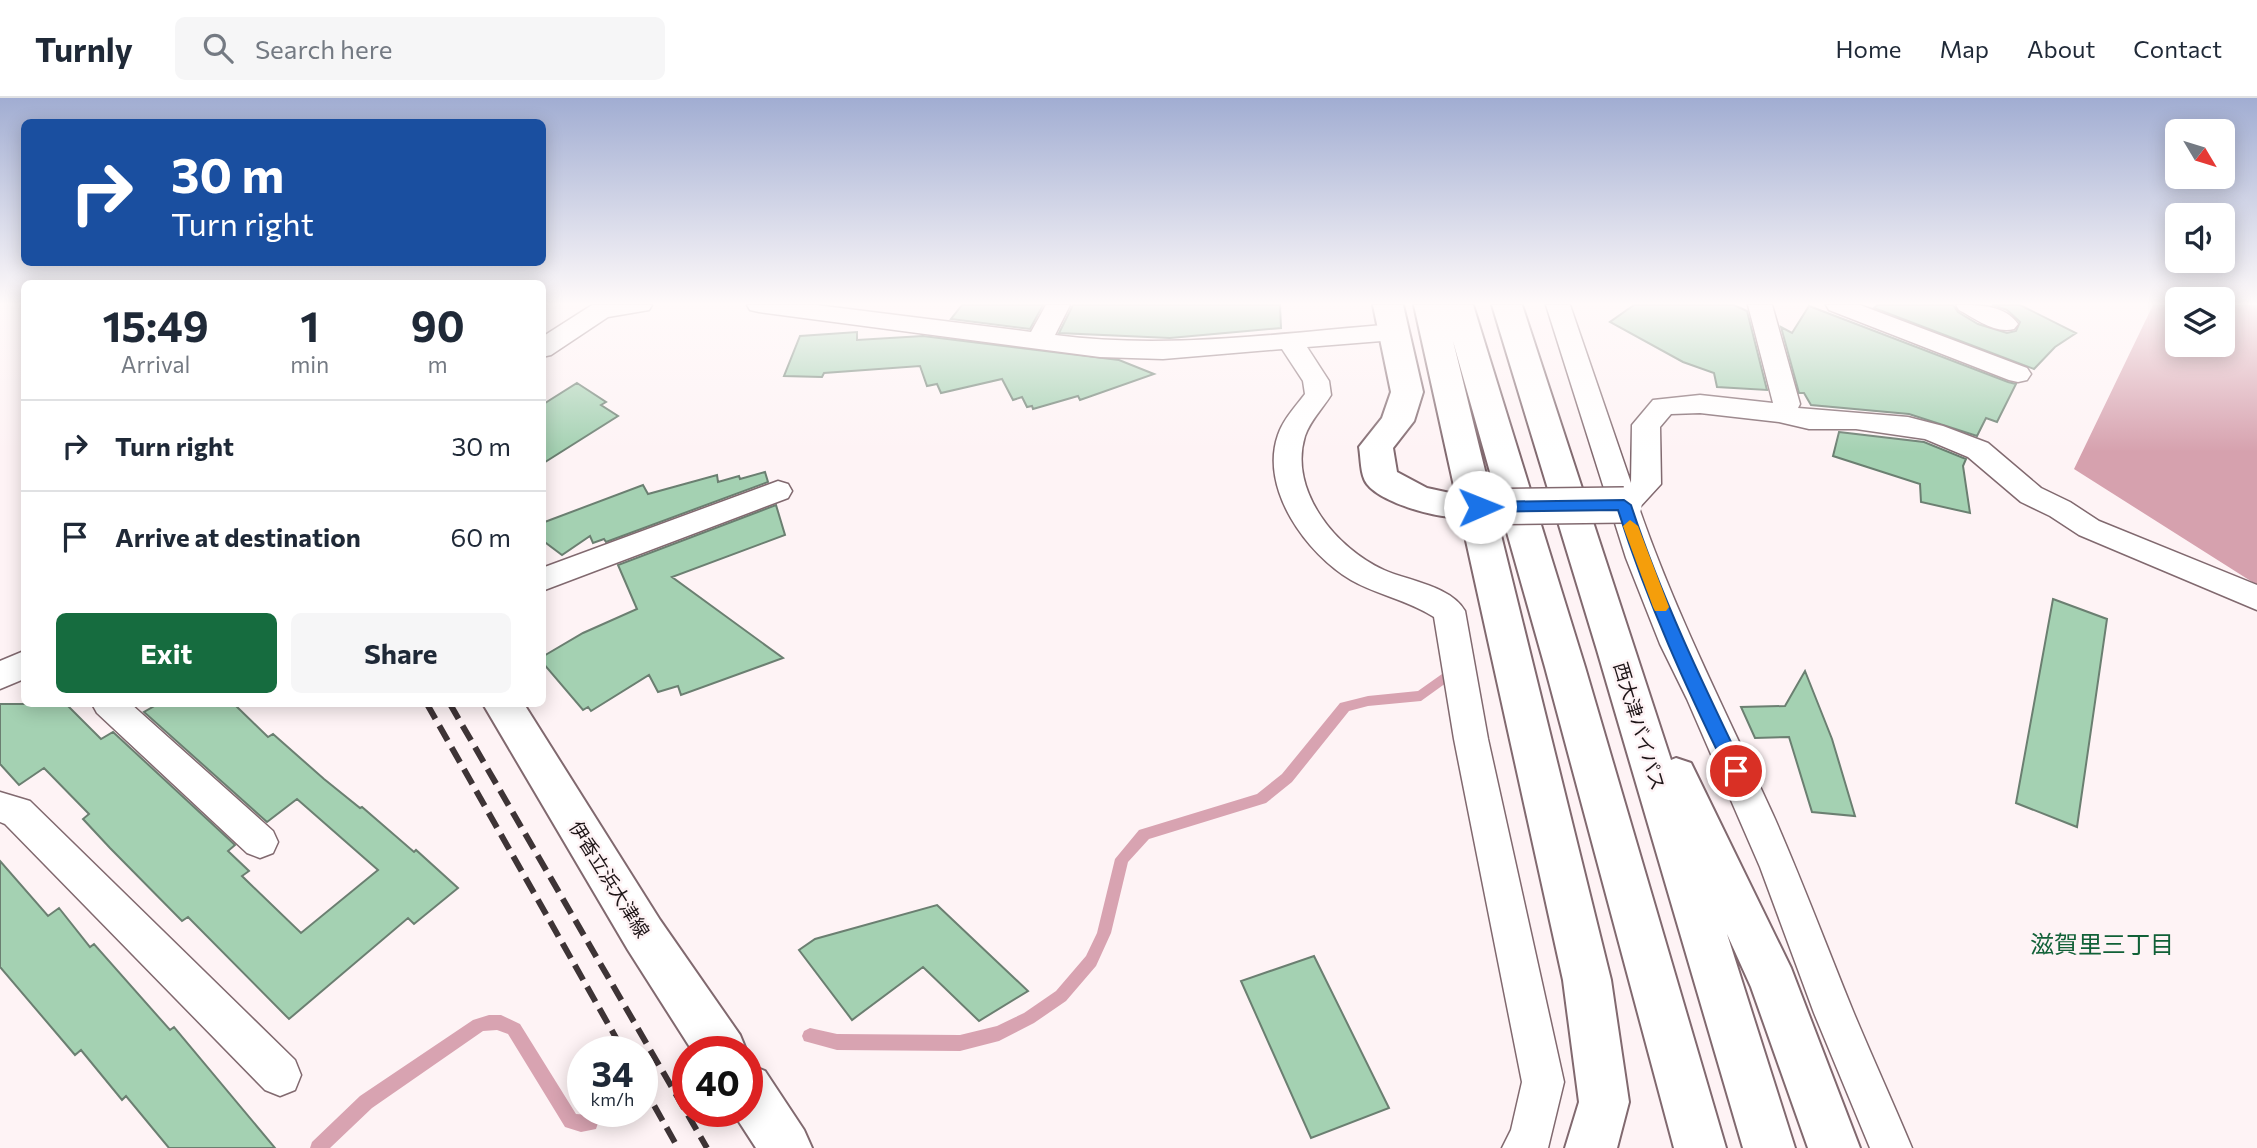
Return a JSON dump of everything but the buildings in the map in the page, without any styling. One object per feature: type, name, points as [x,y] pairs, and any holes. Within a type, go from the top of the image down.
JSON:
[{"type":"main road","points":[[1399,354],[1407,392],[1397,421],[1376,447],[1381,478],[1418,498],[1460,508],[1624,505]]},
{"type":"main road","points":[[1440,354],[1587,980],[1604,1102],[1591,1148]]},
{"type":"main road","points":[[1472,354],[1565,667],[1700,1148]]},
{"type":"main road","name":"西大津バイパス","points":[[1523,354],[1617,650],[1769,1148]]},
{"type":"main road","points":[[1617,650],[1774,984],[1834,1148]]},
{"type":"main road","name":"伊香立浜大津線","points":[[505,707],[644,935],[711,1036]]},
{"type":"main road","points":[[763,1113],[786,1148]]},
{"type":"street","points":[[1298,354],[1316,380],[1318,395],[1290,439],[1290,482],[1297,502],[1323,539],[1361,572],[1433,599],[1448,611],[1471,739],[1543,1082],[1529,1142],[1523,1148]]},
{"type":"street","points":[[1574,354],[1641,558],[1676,643],[1779,867],[1891,1148]]},
{"type":"street","points":[[1773,354],[1787,404],[1779,413]]},
{"type":"street","points":[[1966,354],[2018,374]]},
{"type":"street","points":[[1624,505],[1647,484],[1646,425],[1663,406],[1700,404],[1779,413],[1809,420],[1869,422],[1933,432],[1978,450],[2031,495],[2090,528],[2257,598]]},
{"type":"street","points":[[546,578],[778,491]]},
{"type":"street","points":[[0,676],[21,666]]},
{"type":"street","points":[[112,707],[260,842]]},
{"type":"street","points":[[0,807],[17,811],[280,1075]]},
{"type":"shaded area","points":[[2129,354],[2235,357],[2235,354],[2257,354],[2257,585],[2074,469]]},
{"type":"waterway","points":[[810,1036],[837,1042],[960,1043],[999,1033],[1029,1018],[1061,996],[1091,961],[1104,933],[1122,859],[1144,834],[1261,799],[1287,778],[1345,707],[1368,701],[1421,696],[1442,679]]},
{"type":"waterway","points":[[318,1148],[366,1102],[479,1025],[493,1022],[514,1029],[567,1115]]},
{"type":"railway","points":[[429,707],[615,1036]]},
{"type":"railway","points":[[452,707],[707,1148]]},
{"type":"railway","points":[[658,1112],[678,1148]]},
{"type":"slow traffic","points":[[1630,526],[1661,607]]},
{"type":"district","name":"滋賀里三丁目","points":[[2102,943]]},
{"type":"route","points":[[1480,507],[1624,505],[1641,558],[1676,643],[1736,771]]}]
